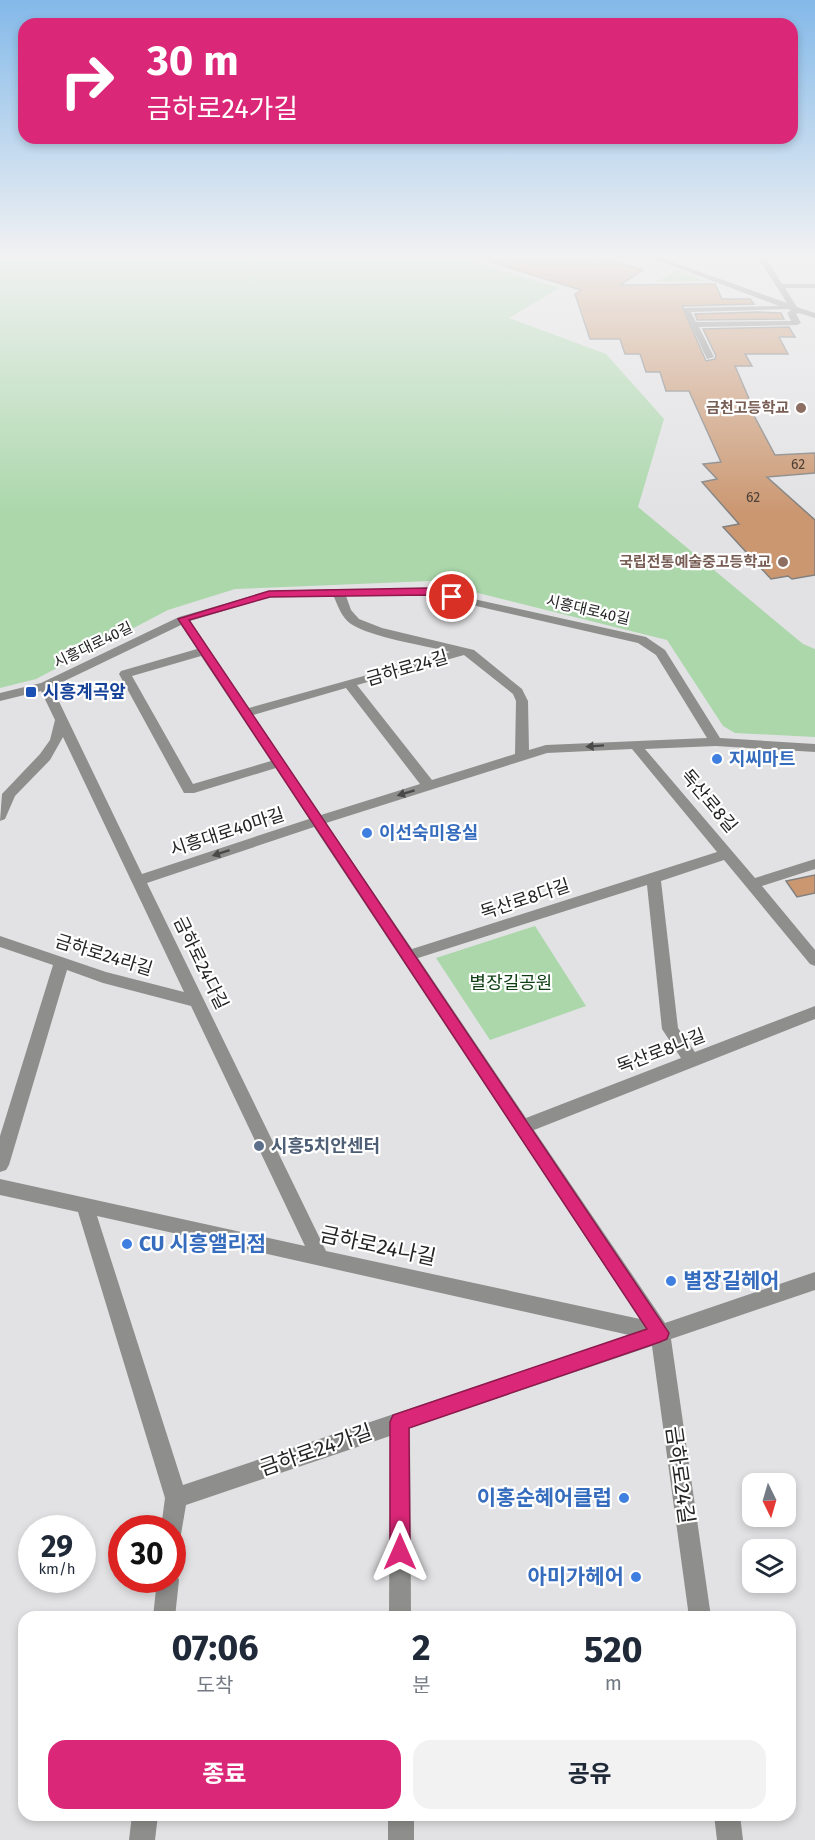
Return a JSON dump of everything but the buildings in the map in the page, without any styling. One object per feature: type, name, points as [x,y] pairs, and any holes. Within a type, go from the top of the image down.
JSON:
[{"type":"street","points":[[702,342],[710,357]]},
{"type":"street","name":"시흥대로40길","points":[[0,697],[45,686],[183,619],[269,594],[428,591],[642,640],[661,654],[716,742]]},
{"type":"street","points":[[338,592],[346,611],[355,621],[378,630],[465,651],[518,692],[522,701],[522,757]]},
{"type":"street","name":"금하로24길","points":[[183,619],[660,1333],[698,1611]]},
{"type":"street","points":[[204,651],[125,674],[189,790],[279,763]]},
{"type":"street","name":"금하로24길","points":[[245,712],[465,651]]},
{"type":"street","name":"금하로24길","points":[[349,684],[429,786]]},
{"type":"street","name":"금하로24다길","points":[[45,686],[320,1258]]},
{"type":"street","points":[[0,816],[9,794],[45,758],[56,740],[61,721]]},
{"type":"street","points":[[716,742],[815,748]]},
{"type":"street","name":"시흥대로40마길","points":[[139,880],[546,749],[716,742]]},
{"type":"street","name":"독산로8길","points":[[634,744],[815,960]]},
{"type":"street","name":"독산로8다길","points":[[408,956],[728,854]]},
{"type":"street","points":[[753,884],[815,864]]},
{"type":"street","points":[[653,878],[670,1029],[692,1060]]},
{"type":"street","name":"금하로24라길","points":[[0,941],[103,977],[198,1002]]},
{"type":"street","points":[[0,1166],[62,963]]},
{"type":"street","name":"독산로8나길","points":[[522,1127],[815,1012]]},
{"type":"street","name":"금하로24나길","points":[[0,1187],[660,1333]]},
{"type":"street","points":[[85,1206],[176,1498],[174,1515]]},
{"type":"street","points":[[660,1333],[815,1281]]},
{"type":"street","name":"금하로24가길","points":[[176,1498],[660,1333]]},
{"type":"street","points":[[400,1422],[400,1611]]},
{"type":"street","points":[[165,1611],[167,1593]]},
{"type":"street","points":[[142,1840],[144,1821]]},
{"type":"street","points":[[401,1821],[401,1840]]},
{"type":"street","points":[[728,1821],[730,1840]]},
{"type":"green space","points":[[0,342],[573,342],[606,354],[664,419],[638,507],[803,644],[815,649],[815,737],[735,733],[723,726],[667,640],[430,581],[235,589],[168,610],[36,679],[0,688]]},
{"type":"green space","name":"별장길공원","points":[[535,926],[586,1006],[490,1040],[436,958]]},
{"type":"place","name":"금천고등학교","points":[[801,408]]},
{"type":"place","name":"국립전통예술중고등학교","points":[[783,562]]},
{"type":"place","name":"시흥계곡앞","points":[[31,692]]},
{"type":"place","name":"지씨마트","points":[[717,759]]},
{"type":"place","name":"이선숙미용실","points":[[367,833]]},
{"type":"place","name":"시흥5치안센터","points":[[259,1146]]},
{"type":"place","name":"CU 시흥앨리점","points":[[127,1244]]},
{"type":"place","name":"별장길헤어","points":[[671,1281]]},
{"type":"place","name":"이홍순혜어클럽","points":[[624,1498]]},
{"type":"place","name":"아미가헤어","points":[[636,1577]]},
{"type":"route","points":[[400,1552],[400,1422],[660,1333],[183,619],[269,594],[428,591],[452,597]]}]
